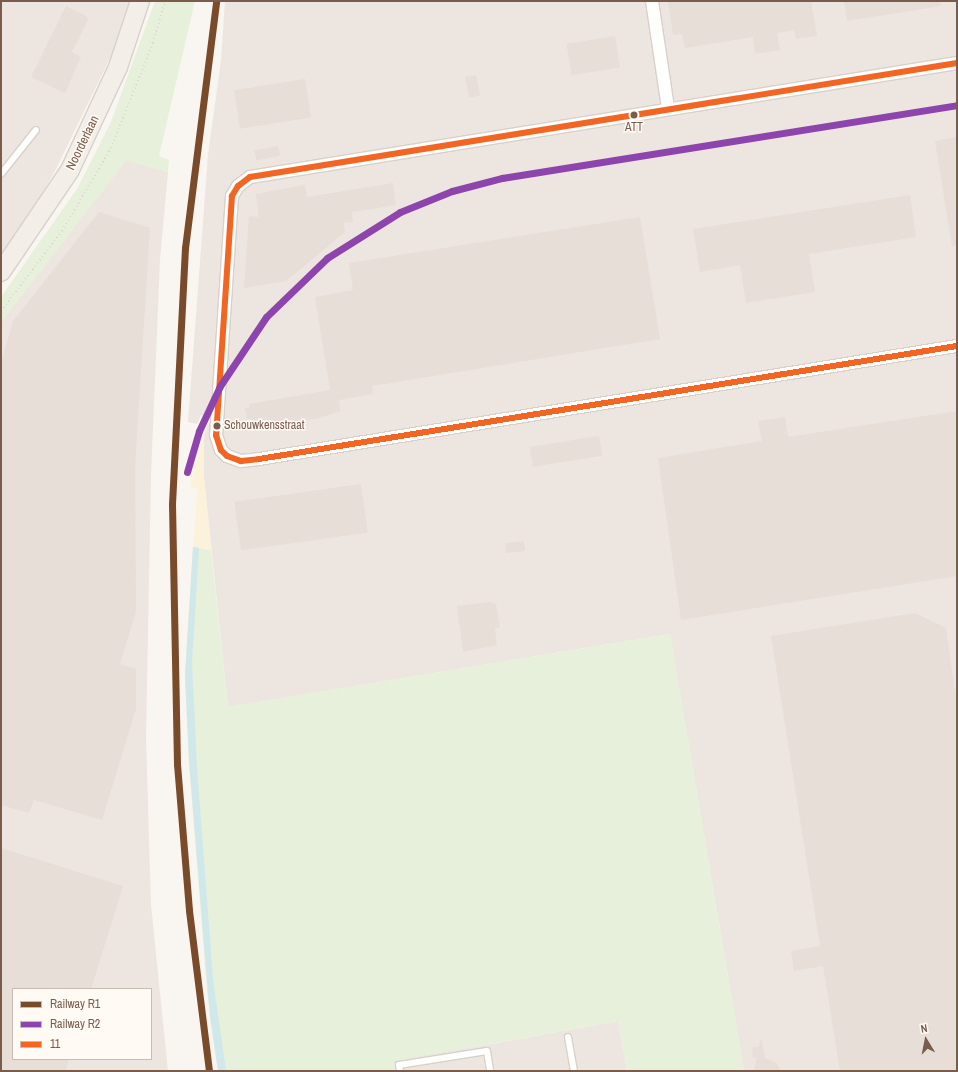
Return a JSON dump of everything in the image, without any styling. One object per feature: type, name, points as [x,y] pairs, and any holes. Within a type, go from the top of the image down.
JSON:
[{"type":"main road","name":"Noorderlaan","points":[[1,272],[73,164],[118,67],[140,1]]},
{"type":"street","points":[[652,1],[668,108]]},
{"type":"street","points":[[957,63],[269,172],[243,181],[235,190],[231,206],[216,435],[221,450],[233,459],[259,459],[957,346]]},
{"type":"lane","points":[[1,174],[36,130]]},
{"type":"lane","points":[[568,1037],[574,1071]]},
{"type":"lane","points":[[400,1071],[399,1065],[487,1051],[490,1071]]},
{"type":"path","points":[[1,311],[62,231],[111,148],[153,43],[165,1]]},
{"type":"shaded area","points":[[1,1],[131,1],[115,48],[55,171],[22,227],[1,255]]},
{"type":"shaded area","points":[[225,1],[957,1],[957,1071],[744,1071],[670,634],[228,707],[204,477],[204,435],[211,418],[201,415],[197,424],[188,422],[208,155],[221,60]]},
{"type":"shaded area","points":[[126,160],[168,172],[160,260],[151,474],[146,738],[151,905],[168,1071],[1,1071],[1,322]]},
{"type":"shaded area","points":[[618,1021],[627,1071],[331,1071],[502,1042]]},
{"type":"green space","points":[[155,1],[195,1],[159,156],[169,160],[168,172],[126,161],[1,322],[1,297],[77,189],[111,122]]},
{"type":"green space","points":[[193,547],[211,550],[228,707],[670,634],[744,1071],[627,1071],[618,1021],[394,1061],[395,1071],[218,1071],[207,991],[189,762],[185,675]]},
{"type":"sand","points":[[204,435],[204,477],[211,550],[193,547],[198,489],[190,487]]},
{"type":"water","points":[[193,547],[199,548],[192,663],[197,767],[213,979],[226,1071],[218,1071],[210,1018],[189,762],[185,675]]},
{"type":"building","points":[[811,1],[817,36],[796,39],[794,30],[777,33],[780,50],[755,54],[753,37],[685,48],[682,34],[673,35],[668,2]]},
{"type":"building","points":[[844,1],[940,1],[941,6],[847,21]]},
{"type":"building","points":[[66,6],[89,18],[72,52],[81,57],[65,93],[31,77]]},
{"type":"building","points":[[615,36],[620,68],[572,75],[567,44]]},
{"type":"building","points":[[476,75],[480,96],[469,98],[465,77]]},
{"type":"building","points":[[305,79],[311,118],[240,129],[234,90]]},
{"type":"building","points":[[957,137],[957,245],[952,246],[935,141]]},
{"type":"building","points":[[278,146],[280,156],[256,160],[254,151]]},
{"type":"building","points":[[393,183],[396,205],[352,212],[353,222],[344,223],[345,232],[286,281],[244,288],[249,216],[259,217],[256,194],[305,185],[307,197]]},
{"type":"building","points":[[910,195],[916,237],[809,254],[815,292],[746,303],[740,265],[700,272],[693,229]]},
{"type":"building","points":[[99,212],[150,228],[135,466],[136,612],[120,664],[136,669],[136,709],[102,820],[34,800],[29,813],[1,805],[1,363],[13,321]]},
{"type":"building","points":[[640,217],[660,339],[372,386],[373,394],[339,400],[340,411],[320,418],[253,428],[251,419],[247,419],[245,408],[249,408],[249,404],[330,390],[315,297],[353,290],[349,263]]},
{"type":"building","points":[[957,411],[957,576],[681,620],[658,458],[762,441],[758,421],[785,417],[788,437]]},
{"type":"building","points":[[599,436],[602,456],[533,467],[530,447]]},
{"type":"building","points":[[361,484],[368,533],[241,550],[234,502]]},
{"type":"building","points":[[524,541],[525,551],[506,553],[505,543]]},
{"type":"building","points":[[491,602],[496,604],[500,627],[495,628],[497,645],[463,652],[457,606]]},
{"type":"building","points":[[915,613],[946,628],[957,705],[957,1071],[840,1071],[823,966],[794,971],[791,951],[820,946],[771,636]]},
{"type":"building","points":[[1,848],[123,886],[91,988],[12,988],[12,1060],[69,1060],[66,1071],[1,1071]]},
{"type":"building","points":[[761,1038],[765,1058],[776,1063],[781,1071],[754,1071],[757,1057],[753,1058],[752,1048],[759,1047]]},
{"type":"rail line","name":"R1","points":[[209,1071],[189,910],[177,764],[172,504],[185,248],[216,1]]},
{"type":"rail line","name":"R2","points":[[187,472],[199,431],[220,386],[266,317],[327,258],[400,212],[452,191],[502,178],[957,105]]},
{"type":"transit line","name":"11","points":[[957,63],[250,177],[238,186],[232,196],[216,435],[221,450],[227,456],[241,461],[259,459],[957,346]]},
{"type":"place","name":"ATT","points":[[634,115]]},
{"type":"place","name":"Schouwkensstraat","points":[[217,426]]}]
